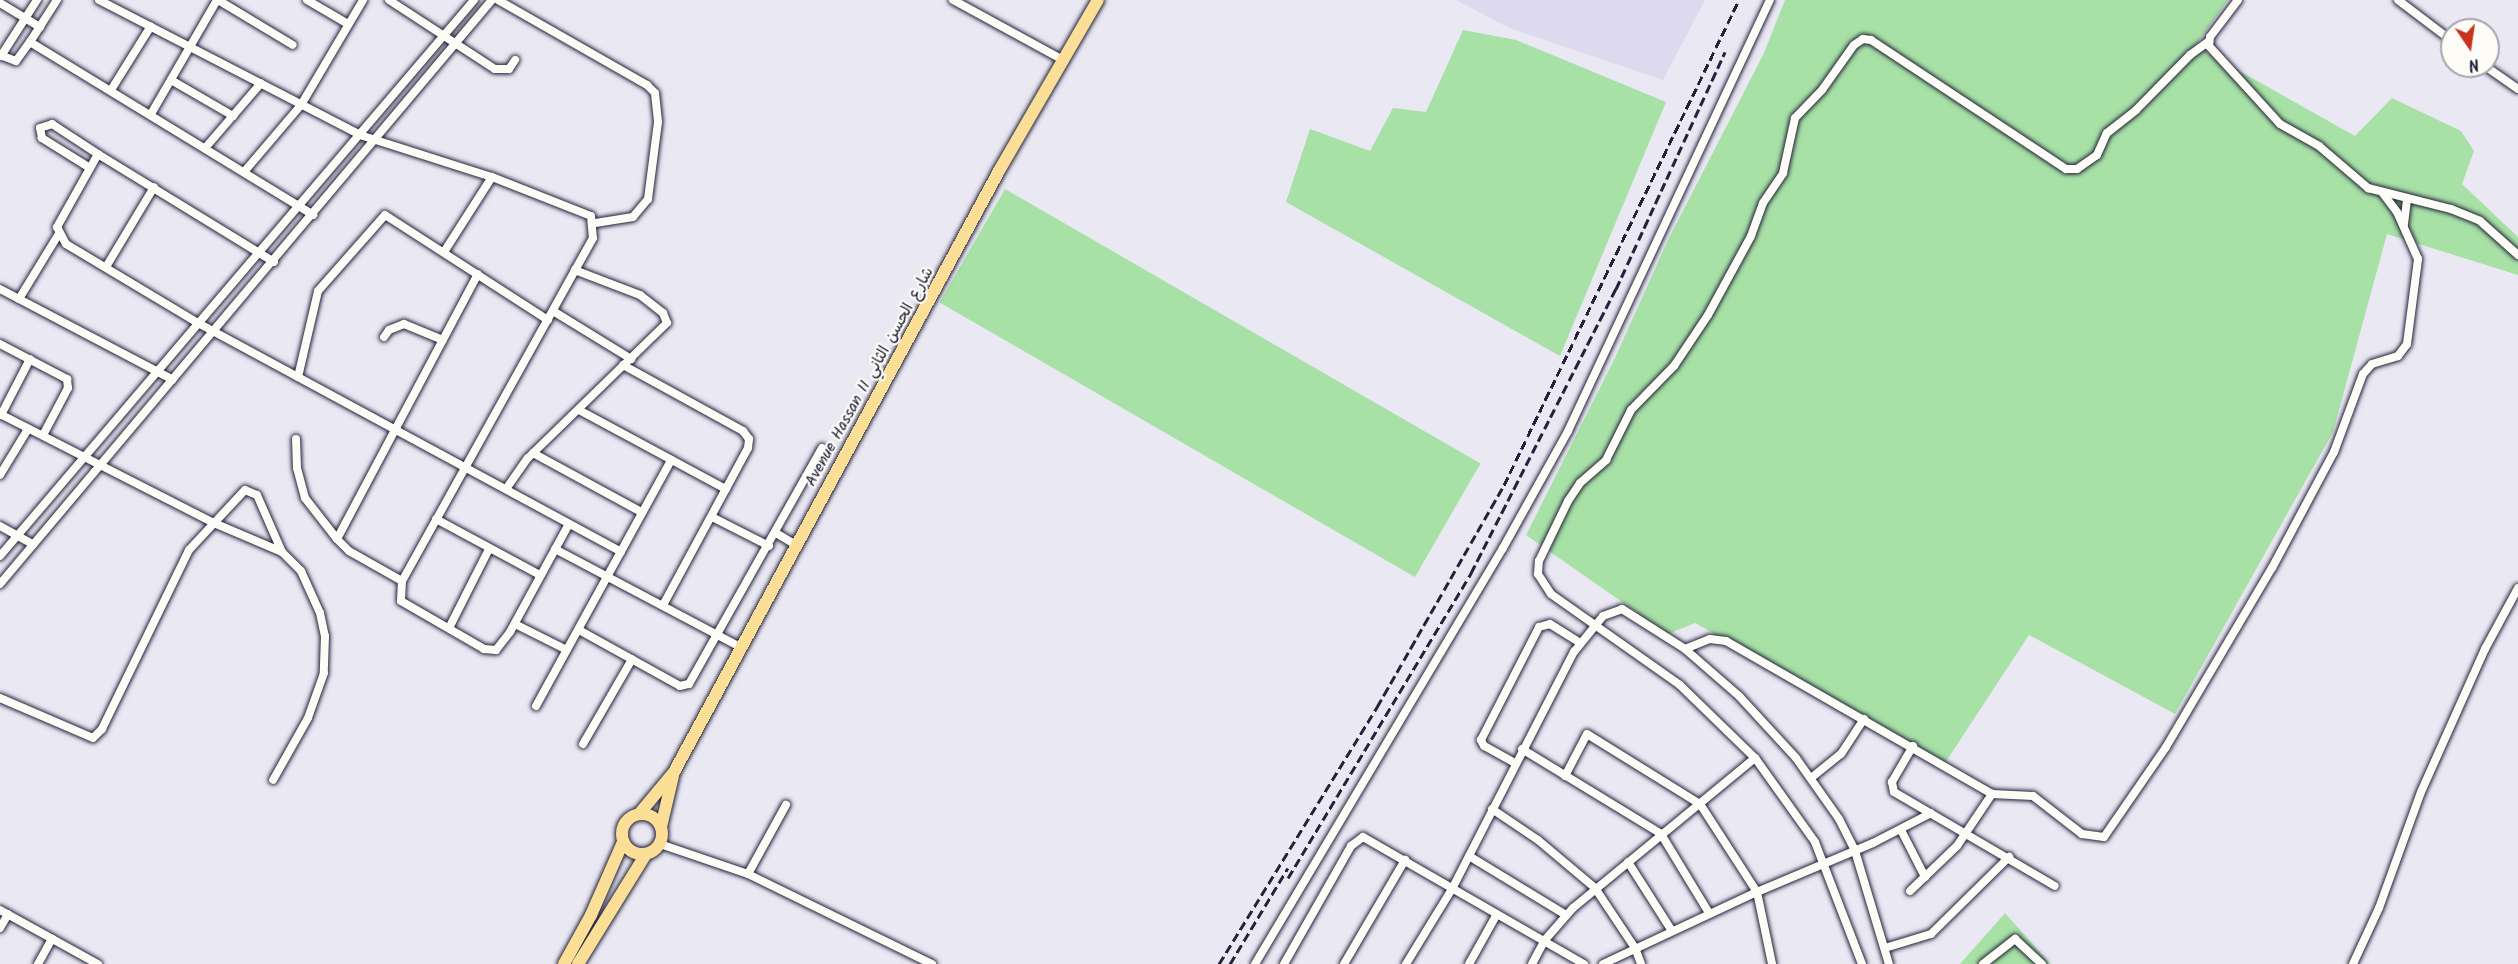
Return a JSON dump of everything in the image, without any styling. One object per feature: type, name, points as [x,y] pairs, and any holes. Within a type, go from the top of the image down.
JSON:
[{"type":"main road","name":"Avenue Hassan II شارع الحسن الثاني","points":[[639,814],[674,772],[796,545],[1098,0]]},
{"type":"main road","name":"Avenue Hassan II شارع الحسن الثاني","points":[[661,826],[674,772]]},
{"type":"main road","points":[[564,964],[591,915],[623,842],[624,824],[639,814],[648,815],[661,826],[660,844],[646,854],[578,964]]},
{"type":"main road","points":[[623,842],[628,849],[646,854]]},
{"type":"street","points":[[37,0],[1,55],[16,61],[57,0]]},
{"type":"street","points":[[99,0],[360,135],[492,177],[584,210],[595,223],[593,238],[402,581],[399,591],[404,604],[492,651],[500,648],[569,524]]},
{"type":"street","points":[[151,114],[217,0],[293,45]]},
{"type":"street","points":[[307,0],[348,24]]},
{"type":"street","points":[[244,172],[301,105],[363,0]]},
{"type":"street","points":[[389,0],[455,45],[499,70],[508,69],[515,60]]},
{"type":"street","points":[[0,556],[87,457],[198,323],[261,253],[474,0]]},
{"type":"street","points":[[0,584],[314,215],[492,0]]},
{"type":"street","points":[[498,0],[647,85],[655,93],[658,122],[648,199],[633,217],[595,223]]},
{"type":"street","points":[[953,0],[1063,60]]},
{"type":"street","points":[[1255,964],[1503,548],[1568,431],[1770,0]]},
{"type":"street","points":[[1862,964],[1824,864],[1801,820],[1755,758],[1680,685],[1542,585],[1538,574],[1539,561],[1574,492],[1606,460],[1631,411],[1674,366],[1708,315],[1751,236],[1763,203],[1783,173],[1795,118],[1822,90],[1854,45],[1872,40],[2066,169],[2077,169],[2097,154],[2107,133],[2136,110],[2190,55],[2208,42],[2238,0]]},
{"type":"street","points":[[2398,0],[2440,32]]},
{"type":"street","points":[[0,3],[40,27]]},
{"type":"street","points":[[111,90],[151,26]]},
{"type":"street","points":[[30,42],[206,147],[314,215]]},
{"type":"street","points":[[2208,42],[2220,62],[2280,124],[2319,146],[2361,184],[2480,221],[2518,255]]},
{"type":"street","points":[[2500,76],[2518,89]]},
{"type":"street","points":[[171,80],[233,116]]},
{"type":"street","points":[[206,147],[261,83]]},
{"type":"street","points":[[90,168],[42,138],[40,128],[52,124],[274,262]]},
{"type":"street","points":[[98,154],[57,227],[58,235],[66,244],[198,323],[621,552]]},
{"type":"street","points":[[444,252],[492,177]]},
{"type":"street","points":[[106,267],[154,187]]},
{"type":"street","points":[[1685,649],[1710,639],[1726,641],[1992,794],[2033,796],[2094,838],[2104,837],[2166,747],[2272,568],[2334,452],[2363,374],[2372,364],[2398,356],[2407,344],[2408,316],[2419,266],[2404,226],[2382,192]]},
{"type":"street","points":[[2404,226],[2407,198]]},
{"type":"street","points":[[298,377],[318,291],[378,219],[391,216],[548,320]]},
{"type":"street","points":[[19,299],[58,235]]},
{"type":"street","points":[[506,489],[533,453],[666,326],[666,318],[640,295],[575,270]]},
{"type":"street","points":[[337,539],[478,274]]},
{"type":"street","points":[[0,289],[172,380]]},
{"type":"street","points":[[553,311],[631,359]]},
{"type":"street","points":[[384,337],[389,330],[404,324],[443,340]]},
{"type":"street","points":[[0,344],[65,376],[69,383],[43,435]]},
{"type":"street","points":[[30,359],[0,415],[214,523],[282,552]]},
{"type":"street","points":[[623,365],[747,434],[748,448],[663,605]]},
{"type":"street","points":[[579,410],[726,489]]},
{"type":"street","points":[[0,475],[28,429]]},
{"type":"street","points":[[296,439],[297,468],[305,498],[348,551],[402,581]]},
{"type":"street","points":[[579,630],[680,686],[687,685],[719,636],[822,448]]},
{"type":"street","points":[[533,453],[641,512]]},
{"type":"street","points":[[536,706],[671,460]]},
{"type":"street","points":[[0,698],[87,737],[97,735],[189,550],[245,490],[252,490],[282,552],[301,571],[315,598],[325,636],[318,695],[273,780]]},
{"type":"street","points":[[712,517],[769,546]]},
{"type":"street","points":[[436,519],[540,575]]},
{"type":"street","points":[[0,526],[33,544]]},
{"type":"street","points":[[776,533],[796,545]]},
{"type":"street","points":[[449,628],[489,549]]},
{"type":"street","points":[[555,549],[608,575],[740,647]]},
{"type":"street","points":[[2353,964],[2379,908],[2421,792],[2485,650],[2518,588]]},
{"type":"street","points":[[1406,964],[1452,890],[1522,749],[1580,643],[1607,613],[1622,609],[1685,649],[1738,696],[1811,778],[1855,851],[1889,964]]},
{"type":"street","points":[[514,624],[567,650]]},
{"type":"street","points":[[1515,763],[1481,740],[1539,627],[1550,624],[1580,643]]},
{"type":"street","points":[[583,744],[632,659]]},
{"type":"street","points":[[1811,778],[1840,754],[1864,719]]},
{"type":"street","points":[[1565,776],[1587,734],[1700,804],[1757,892],[1772,964]]},
{"type":"street","points":[[1912,746],[1891,787],[2055,886]]},
{"type":"street","points":[[1522,749],[1661,834],[1709,913]]},
{"type":"street","points":[[1532,964],[1544,941],[1566,915],[1595,888],[1755,758]]},
{"type":"street","points":[[1910,891],[1969,832],[1992,794]]},
{"type":"street","points":[[748,874],[786,805]]},
{"type":"street","points":[[1492,809],[1538,840],[1595,888],[1635,948],[1641,964]]},
{"type":"street","points":[[1603,964],[1709,913],[1901,830],[1931,813]]},
{"type":"street","points":[[1901,830],[1925,877]]},
{"type":"street","points":[[1284,964],[1354,842],[1370,837],[1452,890],[1584,964]]},
{"type":"street","points":[[660,844],[748,874],[932,964]]},
{"type":"street","points":[[1469,856],[1566,915]]},
{"type":"street","points":[[1885,948],[1931,934],[2009,857]]},
{"type":"street","points":[[1344,964],[1405,860]]},
{"type":"street","points":[[1628,862],[1672,931]]},
{"type":"street","points":[[0,928],[4,912],[98,964]]},
{"type":"street","points":[[1469,964],[1497,914]]},
{"type":"street","points":[[38,964],[52,939]]},
{"type":"street","points":[[1983,964],[2013,940],[2021,941],[2037,962]]},
{"type":"shaded area","points":[[1456,0],[1705,0],[1663,80],[1509,28]]},
{"type":"green space","points":[[1785,0],[2228,0],[2195,46],[2355,136],[2392,98],[2461,131],[2474,151],[2462,184],[2518,237],[2518,275],[2387,234],[2333,432],[2175,714],[2029,635],[1945,763],[1695,623],[1668,634],[1526,535],[1615,358],[1668,240],[1764,53]]},
{"type":"green space","points":[[1463,30],[1516,40],[1666,102],[1560,356],[1286,202],[1310,129],[1370,151],[1393,108],[1426,112]]},
{"type":"green space","points":[[1005,189],[1480,464],[1415,577],[940,302]]},
{"type":"green space","points":[[2005,913],[2050,964],[1960,964]]},
{"type":"railway","points":[[1219,964],[1377,707],[1504,485],[1739,0]]},
{"type":"railway","points":[[1288,878],[1471,573],[1616,289],[1725,52]]},
{"type":"railway","points":[[1230,964],[1288,868]]}]
